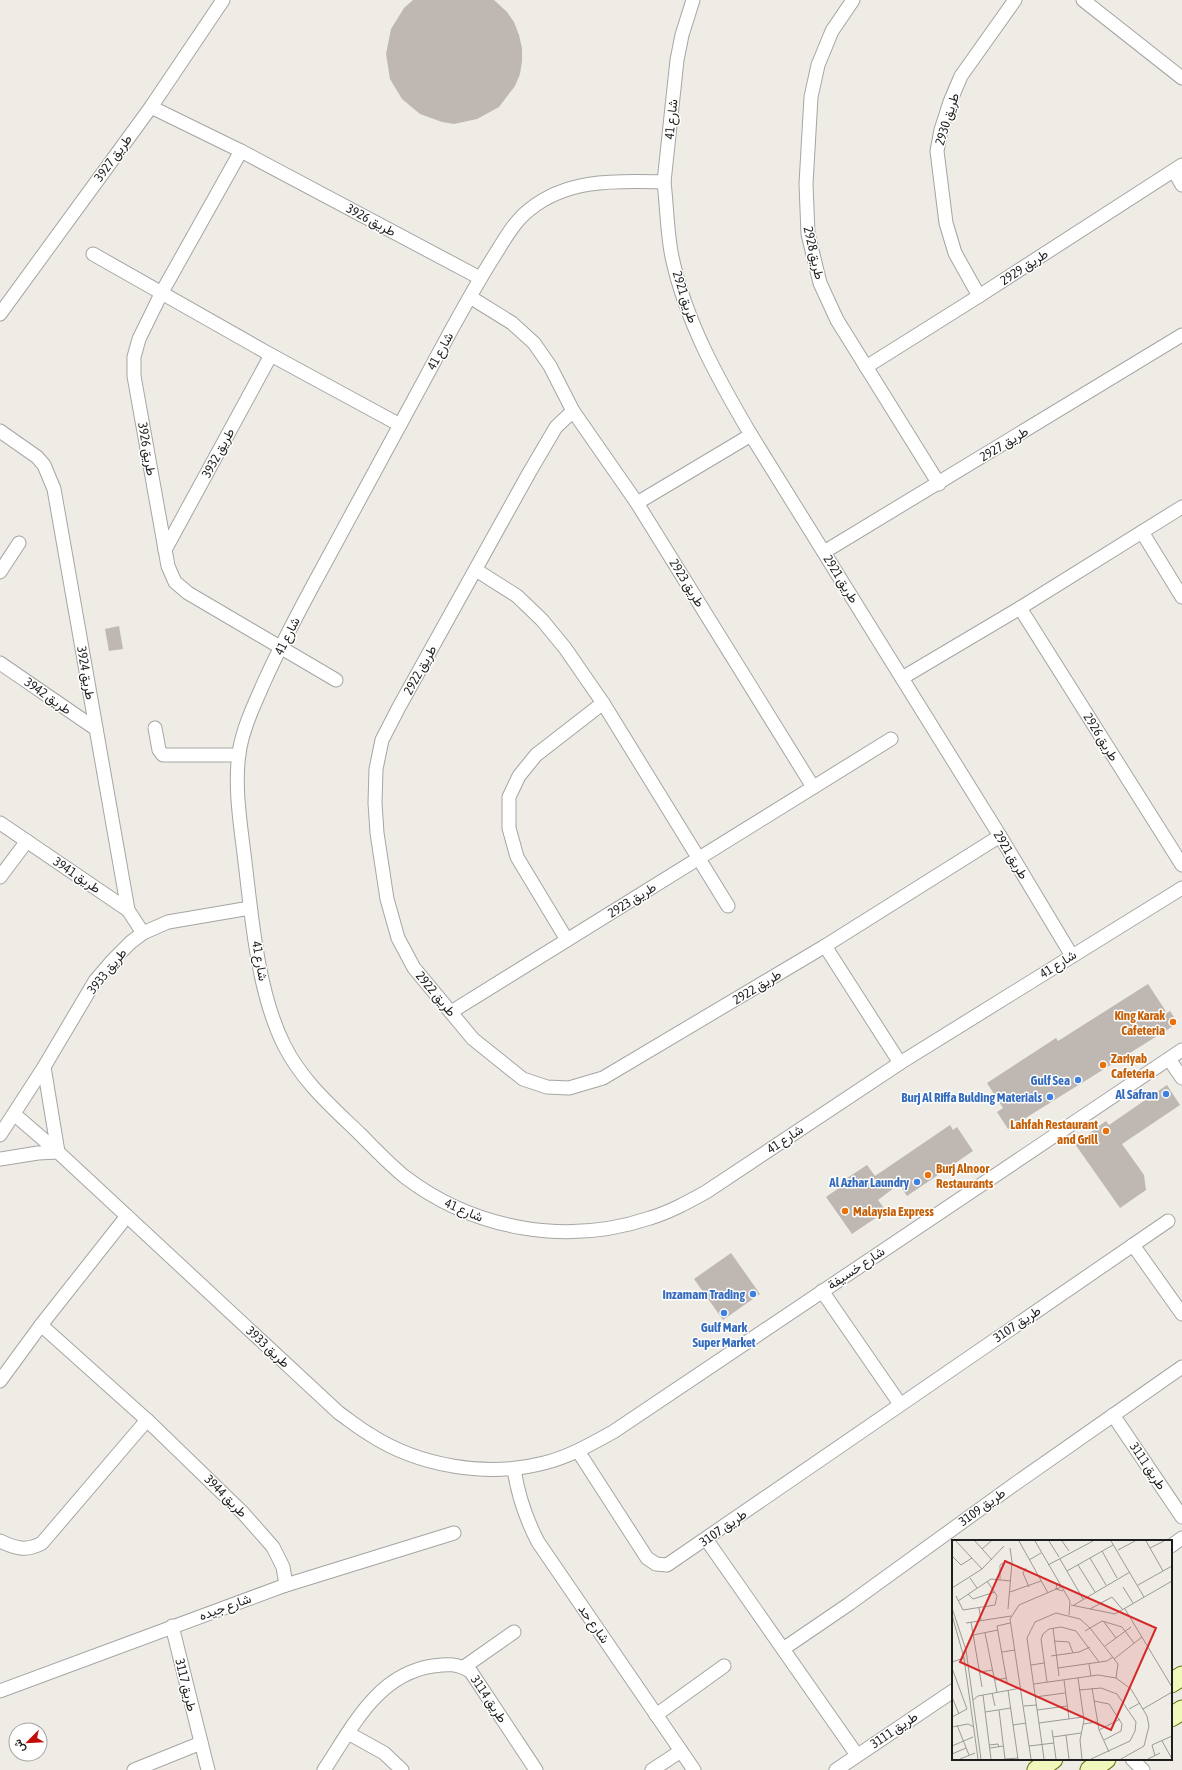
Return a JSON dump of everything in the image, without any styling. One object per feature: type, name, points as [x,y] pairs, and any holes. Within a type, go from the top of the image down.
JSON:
[{"type":"main road","points":[[1172,1682],[1182,1676]]},
{"type":"main road","points":[[1172,1716],[1182,1710]]},
{"type":"main road","points":[[1037,1770],[1052,1760]]},
{"type":"main road","points":[[1090,1770],[1105,1760]]},
{"type":"street","name":"طريق 3927","points":[[0,314],[150,107],[223,0]]},
{"type":"street","name":"شارع 41","points":[[693,0],[682,35],[677,60],[664,182],[621,181],[579,185],[546,198],[517,220],[480,278],[400,424],[280,646],[256,701],[245,730],[239,755],[237,788],[250,908],[262,975],[275,1023],[287,1051],[310,1086],[403,1175],[432,1195],[462,1211],[495,1222],[528,1229],[563,1232],[593,1231],[623,1226],[652,1218],[680,1206],[706,1192],[900,1063],[1182,888]]},
{"type":"street","name":"طريق 2928","points":[[853,0],[832,31],[818,65],[812,91],[806,212],[812,250],[820,283],[837,320],[939,484]]},
{"type":"street","name":"طريق 2930","points":[[979,296],[955,253],[946,223],[937,151],[941,130],[950,102],[961,76],[1015,0]]},
{"type":"street","points":[[1083,0],[1182,78]]},
{"type":"street","name":"طريق 3926","points":[[150,107],[241,151],[480,278]]},
{"type":"street","name":"طريق 3926","points":[[241,151],[162,292],[139,339],[134,366],[165,550],[170,574],[181,588],[336,680]]},
{"type":"street","name":"طريق 2929","points":[[866,367],[1178,168]]},
{"type":"street","points":[[1178,168],[1182,185]]},
{"type":"street","name":"طريق 2921","points":[[664,182],[672,256],[684,301],[698,336],[713,367],[751,435],[1000,836],[1072,956]]},
{"type":"street","points":[[93,254],[271,355],[400,424]]},
{"type":"street","name":"طريق 2923","points":[[470,297],[512,323],[534,343],[550,366],[572,411],[637,502],[813,787]]},
{"type":"street","name":"طريق 2927","points":[[824,552],[939,484],[1182,335]]},
{"type":"street","name":"طريق 3932","points":[[165,550],[271,355]]},
{"type":"street","name":"طريق 2922","points":[[572,411],[556,427],[382,740],[376,769],[375,804],[377,833],[387,900],[398,938],[414,968],[473,1039],[523,1080],[547,1087],[569,1088],[603,1078],[825,946],[1000,836]]},
{"type":"street","name":"طريق 3924","points":[[0,431],[36,457],[44,465],[50,476],[54,489],[128,910],[143,933]]},
{"type":"street","points":[[637,502],[751,435]]},
{"type":"street","points":[[902,678],[1020,608],[1182,507]]},
{"type":"street","points":[[1142,532],[1182,597]]},
{"type":"street","points":[[0,572],[19,543]]},
{"type":"street","points":[[476,570],[517,596],[542,620],[564,648],[602,703],[700,858],[728,906]]},
{"type":"street","name":"طريق 2926","points":[[1020,608],[1182,865]]},
{"type":"street","name":"طريق 3942","points":[[0,663],[96,729]]},
{"type":"street","points":[[567,940],[517,857],[509,828],[509,797],[519,776],[536,755],[602,703]]},
{"type":"street","points":[[155,728],[159,750],[163,755],[239,755]]},
{"type":"street","name":"طريق 2923","points":[[451,1012],[891,739]]},
{"type":"street","name":"طريق 3941","points":[[0,823],[128,910]]},
{"type":"street","points":[[0,878],[27,841]]},
{"type":"street","name":"طريق 3933","points":[[0,1135],[44,1067],[95,981],[131,942],[143,933],[168,922],[250,908]]},
{"type":"street","points":[[825,946],[900,1063]]},
{"type":"street","name":"شارع خسيفة","points":[[514,1469],[544,1463],[578,1451],[636,1417],[1182,1050]]},
{"type":"street","points":[[1169,1059],[1182,1078]]},
{"type":"street","points":[[0,1159],[38,1153],[58,1152],[44,1067]]},
{"type":"street","name":"طريق 3933","points":[[14,1114],[58,1152],[339,1413],[370,1435],[404,1452],[439,1463],[476,1469],[514,1469]]},
{"type":"street","points":[[0,1381],[41,1325],[127,1216]]},
{"type":"street","name":"طريق 3107","points":[[578,1451],[647,1558],[651,1562],[662,1566],[672,1563],[900,1404],[1168,1221]]},
{"type":"street","points":[[1134,1245],[1182,1314]]},
{"type":"street","points":[[822,1291],[900,1404]]},
{"type":"street","name":"طريق 3944","points":[[41,1325],[147,1420],[265,1537],[279,1557],[286,1585]]},
{"type":"street","name":"طريق 3109","points":[[783,1649],[849,1604],[962,1522],[1182,1367]]},
{"type":"street","name":"طريق 3111","points":[[1113,1415],[1182,1517]]},
{"type":"street","points":[[0,1540],[16,1548],[23,1549],[30,1549],[42,1543],[147,1420]]},
{"type":"street","name":"شارع حد","points":[[514,1469],[520,1499],[538,1542],[694,1770]]},
{"type":"street","name":"شارع جيده","points":[[0,1691],[286,1585],[454,1533]]},
{"type":"street","points":[[1172,1545],[1182,1538]]},
{"type":"street","points":[[706,1539],[857,1755]]},
{"type":"street","name":"طريق 3117","points":[[172,1626],[208,1770]]},
{"type":"street","points":[[464,1667],[514,1632]]},
{"type":"street","name":"طريق 3114","points":[[324,1770],[348,1733],[378,1693],[399,1677],[424,1667],[449,1664],[464,1667],[471,1672],[536,1770]]},
{"type":"street","points":[[656,1715],[724,1666]]},
{"type":"street","name":"طريق 3111","points":[[836,1770],[952,1692]]},
{"type":"street","points":[[348,1733],[384,1753],[402,1770]]},
{"type":"street","points":[[134,1770],[201,1743]]},
{"type":"street","points":[[652,1770],[681,1751]]},
{"type":"street","points":[[1133,1760],[1143,1770]]},
{"type":"building","points":[[413,0],[494,0],[507,12],[514,22],[519,35],[522,48],[522,61],[520,74],[515,86],[499,107],[477,119],[454,124],[442,122],[420,114],[402,99],[390,79],[386,54],[391,29],[404,8]]},
{"type":"building","points":[[119,626],[123,649],[109,651],[105,629]]},
{"type":"building","points":[[1148,984],[1167,1013],[1170,1011],[1178,1023],[1008,1129],[997,1112],[1003,1108],[987,1083],[1056,1038],[1058,1041]]},
{"type":"building","points":[[1167,1085],[1180,1105],[1122,1144],[1144,1175],[1146,1190],[1120,1208],[1075,1144],[1106,1121],[1109,1125]]},
{"type":"building","points":[[950,1125],[953,1130],[957,1127],[973,1151],[907,1196],[899,1184],[878,1200],[886,1211],[852,1234],[826,1197],[846,1183],[844,1180],[867,1165],[875,1176]]},
{"type":"building","points":[[731,1253],[760,1294],[723,1320],[694,1279]]},
{"type":"place","name":"King Karak Cafeteria","points":[[1173,1022]]},
{"type":"place","name":"Zariyab Cafeteria","points":[[1103,1065]]},
{"type":"place","name":"Gulf Sea","points":[[1078,1080]]},
{"type":"place","name":"Al Safran","points":[[1166,1094]]},
{"type":"place","name":"Burj Al Riffa Bulding Materials","points":[[1050,1097]]},
{"type":"place","name":"Lahfah Restaurant and Grill","points":[[1106,1131]]},
{"type":"place","name":"Burj Alnoor Restaurants","points":[[928,1175]]},
{"type":"place","name":"Al Azhar Laundry","points":[[917,1182]]},
{"type":"place","name":"Malaysia Express","points":[[845,1211]]},
{"type":"place","name":"Inzamam Trading","points":[[753,1294]]},
{"type":"place","name":"Gulf Mark Super Market","points":[[724,1313]]}]
